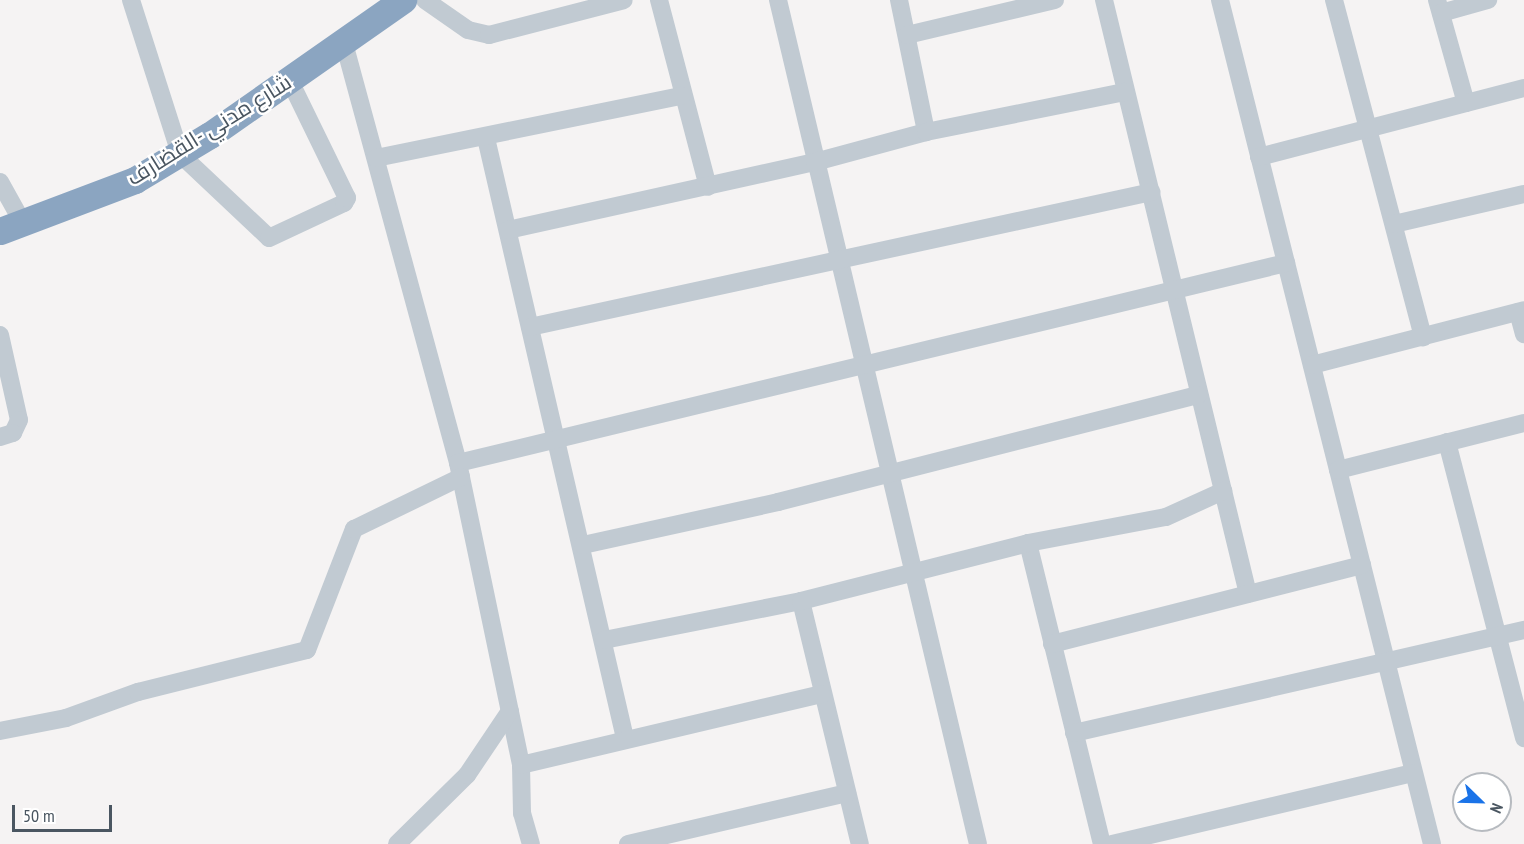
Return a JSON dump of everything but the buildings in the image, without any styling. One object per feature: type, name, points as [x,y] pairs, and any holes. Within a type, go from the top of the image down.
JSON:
[{"type":"highway","name":"شارع مدني -القضارف","points":[[12,228],[135,180],[180,154],[290,81],[403,0]]},
{"type":"street","points":[[131,0],[180,154],[269,238],[344,203],[346,191],[290,81]]},
{"type":"street","points":[[425,0],[468,30],[489,35],[624,0]]},
{"type":"street","points":[[659,0],[682,96],[708,187]]},
{"type":"street","points":[[778,0],[815,162],[842,260],[888,474],[914,571],[978,844]]},
{"type":"street","points":[[899,0],[926,132]]},
{"type":"street","points":[[907,35],[1055,0]]},
{"type":"street","points":[[1104,0],[1248,594]]},
{"type":"street","points":[[1220,0],[1432,844]]},
{"type":"street","points":[[1334,0],[1423,337]]},
{"type":"street","points":[[1466,103],[1439,7],[1488,0]]},
{"type":"street","points":[[344,43],[460,470],[521,765],[522,813],[531,844]]},
{"type":"street","points":[[1259,157],[1524,88]]},
{"type":"street","points":[[507,230],[815,162],[926,132],[1125,92]]},
{"type":"street","points":[[376,158],[486,138],[682,96]]},
{"type":"street","points":[[486,138],[583,545],[625,738]]},
{"type":"street","points":[[0,182],[12,228]]},
{"type":"street","points":[[530,327],[1152,192]]},
{"type":"street","points":[[1394,224],[1524,194]]},
{"type":"street","points":[[0,731],[66,718],[138,692],[307,650],[354,529],[460,470],[557,442],[864,366],[1175,293],[1286,263]]},
{"type":"street","points":[[1312,365],[1521,311],[1524,334]]},
{"type":"street","points":[[0,336],[20,420],[13,433],[0,437]]},
{"type":"street","points":[[583,545],[888,474],[1198,395]]},
{"type":"street","points":[[1338,470],[1524,423]]},
{"type":"street","points":[[1447,442],[1524,734]]},
{"type":"street","points":[[604,640],[801,601],[1028,543],[1166,517],[1223,491]]},
{"type":"street","points":[[1028,543],[1102,844]]},
{"type":"street","points":[[1052,644],[1362,565]]},
{"type":"street","points":[[801,601],[860,844]]},
{"type":"street","points":[[1074,733],[1386,659],[1524,630]]},
{"type":"street","points":[[521,765],[625,738],[822,694]]},
{"type":"street","points":[[398,844],[467,775],[510,711]]},
{"type":"street","points":[[1112,844],[1413,773]]},
{"type":"street","points":[[628,844],[847,793]]}]
